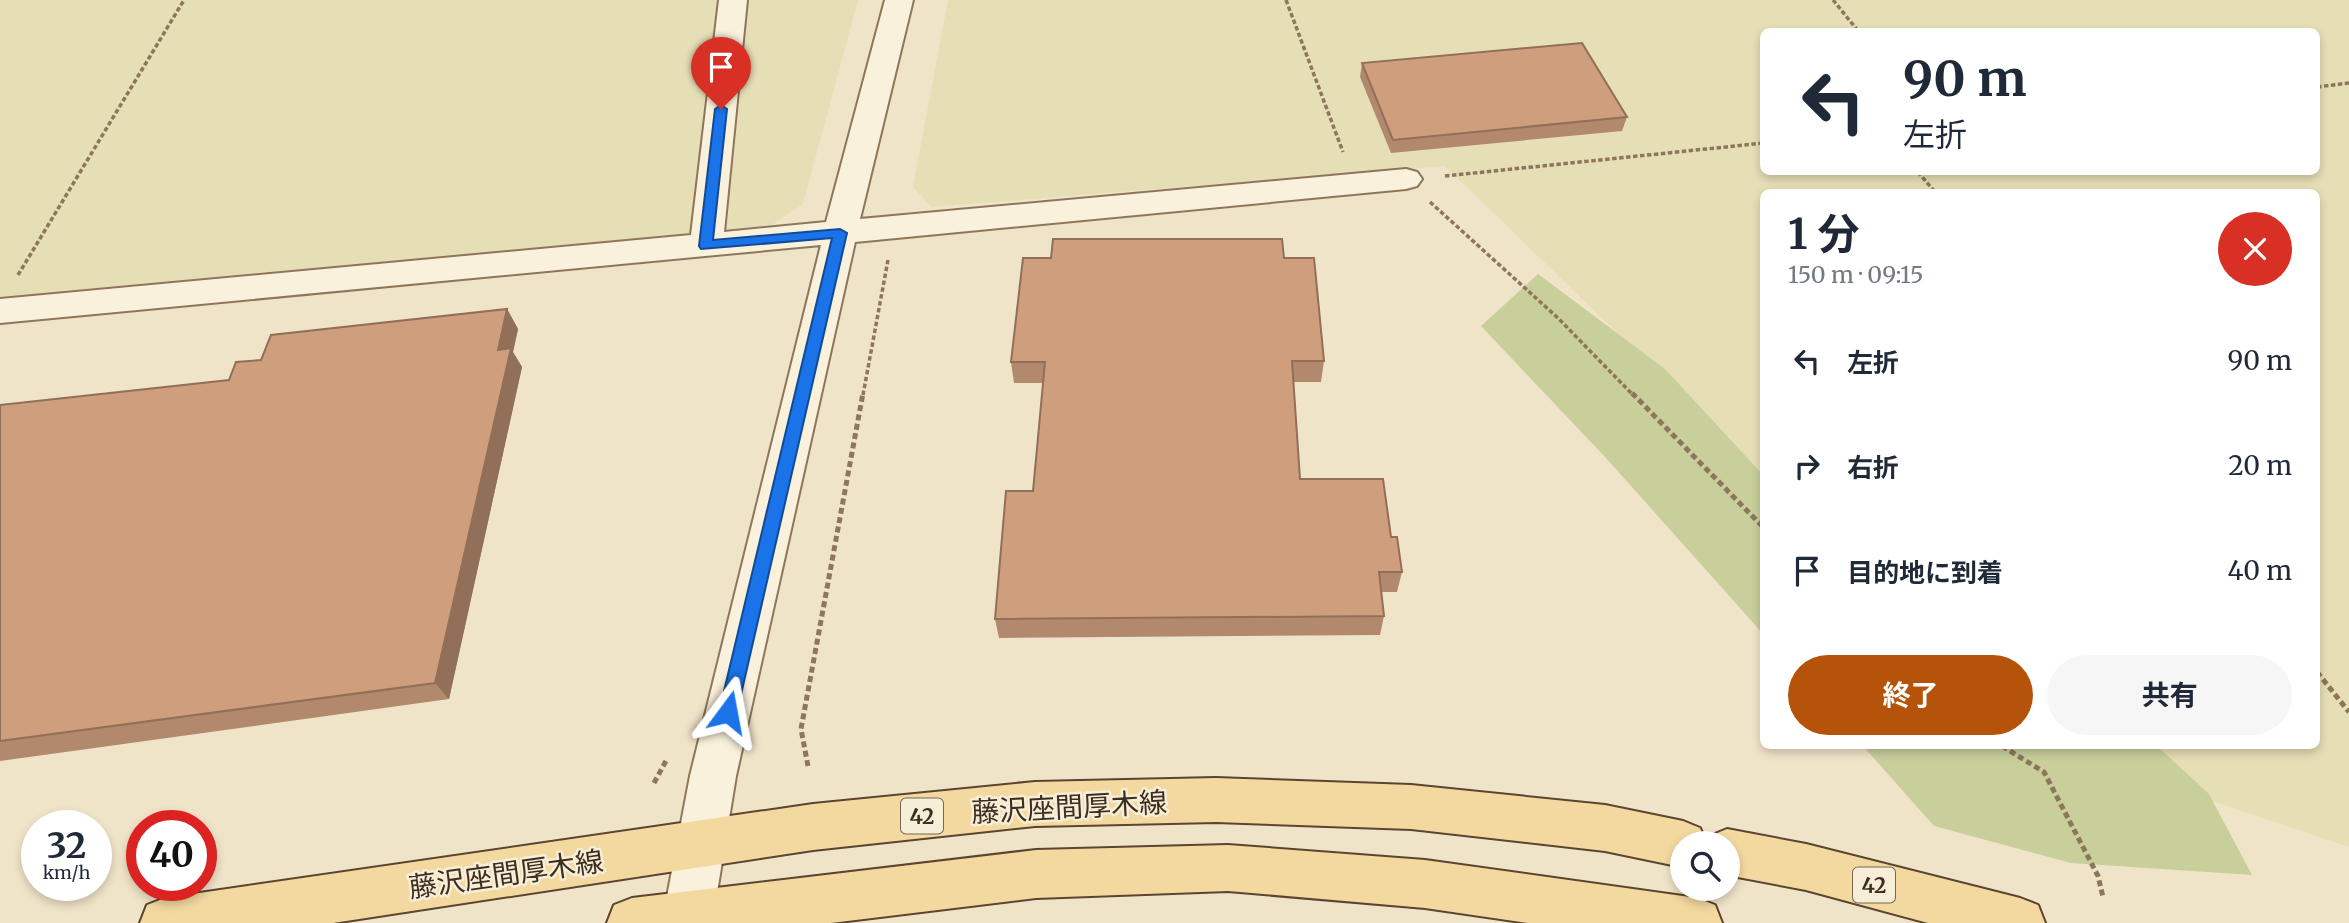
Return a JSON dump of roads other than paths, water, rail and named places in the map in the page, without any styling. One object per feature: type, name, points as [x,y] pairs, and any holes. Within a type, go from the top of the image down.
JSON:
[{"type":"main road","name":"藤沢座間厚木線","points":[[165,923],[813,827],[1035,804],[1216,800],[1411,807],[1605,828],[1670,841]]},
{"type":"main road","name":"42","points":[[1740,854],[1806,867],[2020,923]]},
{"type":"main road","points":[[632,923],[688,919],[1036,874],[1227,868],[1425,884],[1697,923]]},
{"type":"street","points":[[706,246],[733,0]]},
{"type":"street","points":[[688,919],[713,776],[840,233],[899,0]]},
{"type":"street","points":[[0,311],[1354,183],[1417,190]]}]
